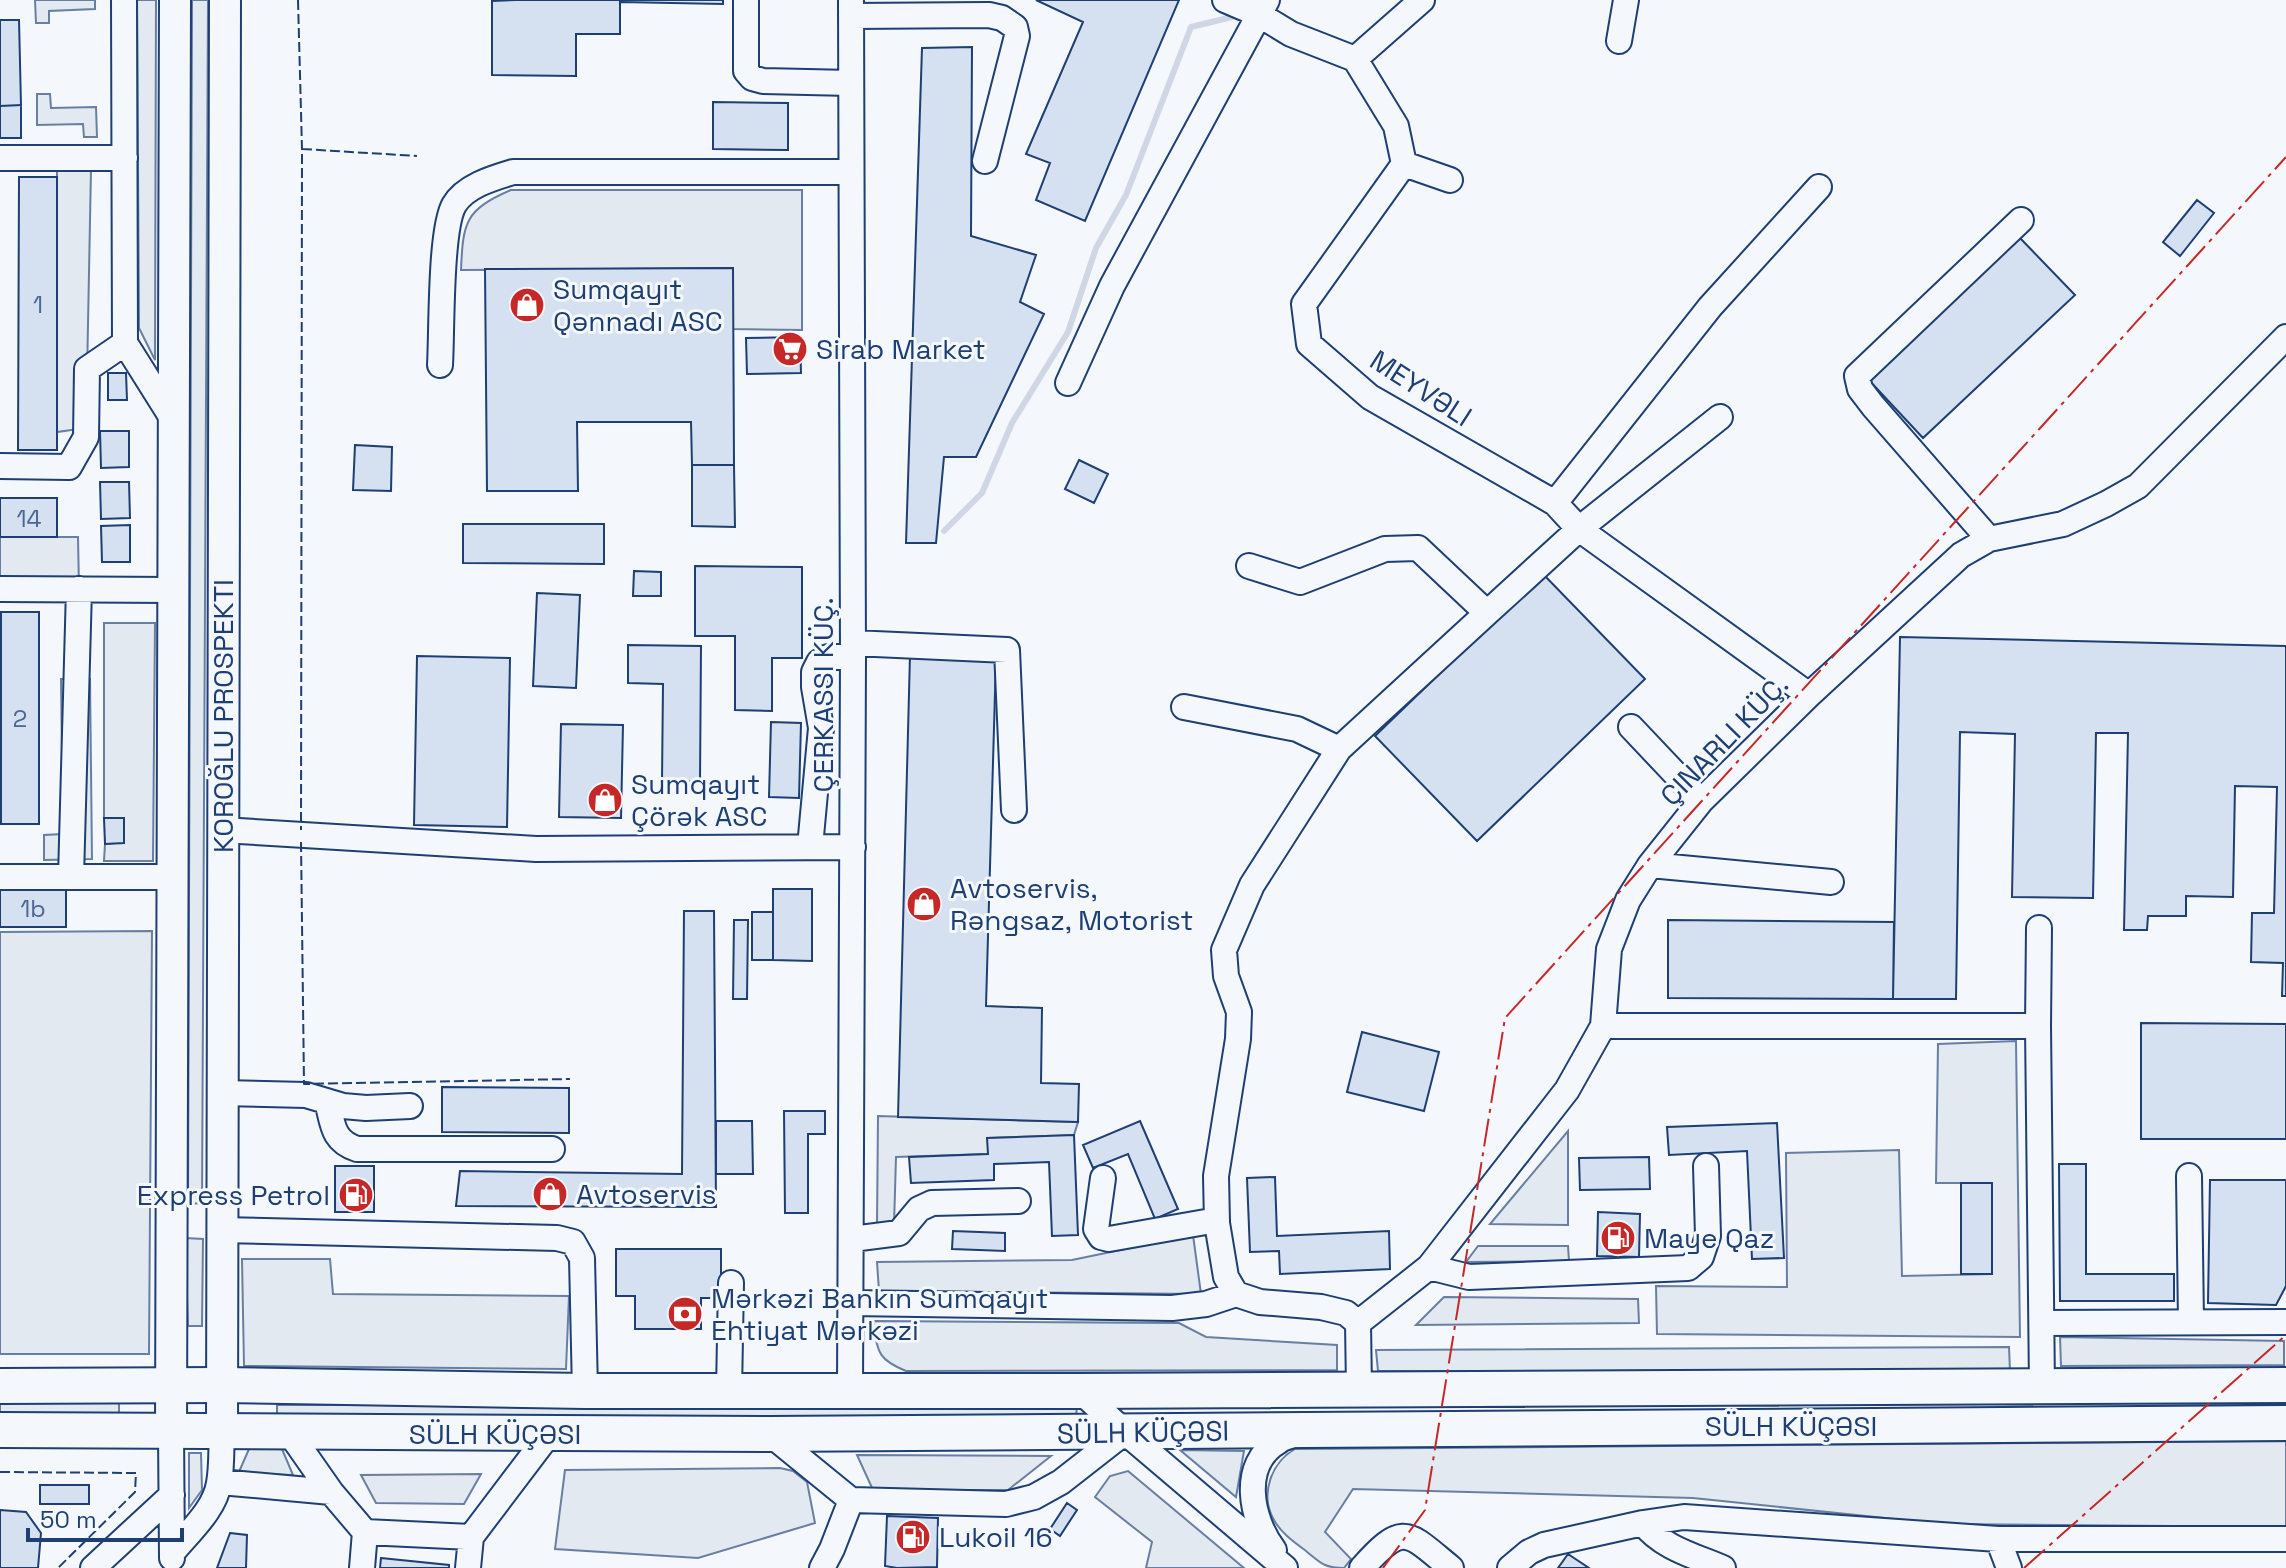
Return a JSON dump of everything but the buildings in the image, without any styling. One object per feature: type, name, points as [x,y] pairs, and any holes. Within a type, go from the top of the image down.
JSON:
[{"type":"highway","name":"SÜLH KÜÇƏSI","points":[[0,1386],[1080,1391],[2286,1385]]},
{"type":"highway","name":"SÜLH KÜÇƏSI","points":[[0,1430],[770,1434],[2286,1423]]},
{"type":"main road","name":"KOROĞLU PROSPEKTI","points":[[171,1431],[175,0]]},
{"type":"main road","name":"KOROĞLU PROSPEKTI","points":[[222,1431],[220,1230],[225,0]]},
{"type":"main road","points":[[171,1229],[220,1230]]},
{"type":"street","points":[[124,0],[125,343],[174,421]]},
{"type":"street","points":[[746,0],[746,71],[752,78],[763,81],[851,83]]},
{"type":"street","points":[[1225,0],[1263,7],[1291,34],[1355,59],[1396,126],[1404,164],[1450,180]]},
{"type":"street","points":[[1355,59],[1422,0]]},
{"type":"street","points":[[1619,41],[1626,0]]},
{"type":"street","points":[[1068,383],[1112,286],[1263,7]]},
{"type":"street","points":[[850,1391],[853,847],[851,8],[989,15],[1002,18],[1015,27],[1017,36],[985,161]]},
{"type":"street","points":[[0,158],[125,158]]},
{"type":"street","name":"MEYVƏLI","points":[[1404,164],[1304,304],[1309,344],[1370,397],[1555,503],[1579,529],[1809,695]]},
{"type":"street","points":[[440,365],[447,233],[455,205],[486,181],[513,172],[851,172]]},
{"type":"street","points":[[1555,503],[1710,307],[1819,187]]},
{"type":"street","points":[[1989,539],[1873,406],[1860,389],[1857,376],[2021,220]]},
{"type":"street","points":[[1358,1323],[1429,1267],[1567,1090],[1603,1026],[1609,949],[1628,900],[1650,865],[1701,801],[1809,695],[1961,555],[1989,539],[2063,524],[2138,486],[2286,337]]},
{"type":"street","points":[[0,466],[69,467],[86,437],[87,369],[125,343]]},
{"type":"street","points":[[1236,1294],[1226,1277],[1217,1220],[1216,1176],[1238,1039],[1239,1012],[1226,976],[1224,950],[1252,885],[1339,749],[1579,529],[1720,417]]},
{"type":"street","points":[[1249,566],[1300,582],[1385,549],[1418,548],[1487,613]]},
{"type":"street","points":[[0,589],[172,590]]},
{"type":"street","points":[[71,877],[79,589]]},
{"type":"street","points":[[810,847],[821,728],[814,672],[819,662],[853,650],[1007,650],[1014,810]]},
{"type":"street","points":[[1184,707],[1297,729],[1339,749]]},
{"type":"street","points":[[1631,727],[1701,801]]},
{"type":"street","points":[[222,830],[536,849],[853,847]]},
{"type":"street","points":[[1650,865],[1831,882]]},
{"type":"street","points":[[0,877],[171,877]]},
{"type":"street","points":[[2039,928],[2042,1387]]},
{"type":"street","points":[[1603,1026],[2038,1026]]},
{"type":"street","points":[[221,1093],[306,1095],[343,1106],[366,1108],[410,1106]]},
{"type":"street","points":[[327,1101],[337,1136],[343,1145],[357,1149],[552,1149]]},
{"type":"street","points":[[1429,1267],[1469,1277],[1688,1268],[1701,1257],[1708,1236],[1706,1166]]},
{"type":"street","points":[[2189,1176],[2191,1322]]},
{"type":"street","points":[[1103,1178],[1096,1229],[1101,1237],[1109,1239],[1217,1220]]},
{"type":"street","points":[[852,1239],[899,1233],[919,1209],[932,1203],[1018,1201]]},
{"type":"street","points":[[220,1230],[557,1238],[573,1242],[582,1258],[585,1391]]},
{"type":"street","points":[[729,1391],[731,1283]]},
{"type":"street","points":[[851,1303],[1172,1308],[1206,1304],[1236,1294],[1260,1302],[1321,1307],[1346,1313],[1358,1323],[1359,1389]]},
{"type":"street","points":[[2042,1323],[2286,1322]]},
{"type":"street","points":[[1080,1391],[1286,1568]]},
{"type":"street","points":[[1286,1568],[1256,1520],[1253,1481],[1267,1452],[1278,1441],[1309,1429]]},
{"type":"street","points":[[171,1431],[172,1560]]},
{"type":"street","points":[[172,1560],[212,1503],[220,1482],[222,1431]]},
{"type":"street","points":[[289,1432],[331,1492],[365,1532],[362,1568]]},
{"type":"street","points":[[770,1434],[851,1500],[1006,1504],[1034,1497],[1061,1482],[1125,1432]]},
{"type":"street","points":[[468,1568],[471,1537],[549,1434]]},
{"type":"street","points":[[220,1482],[331,1492]]},
{"type":"street","points":[[93,1568],[172,1495]]},
{"type":"street","points":[[822,1568],[851,1500]]},
{"type":"street","points":[[1510,1568],[1529,1552],[1544,1545],[1684,1517],[1998,1539],[2286,1539]]},
{"type":"street","points":[[1643,1523],[1667,1544],[1723,1568]]},
{"type":"street","points":[[365,1532],[471,1537]]},
{"type":"street","points":[[1362,1568],[1384,1544],[1404,1535],[1415,1539],[1451,1568]]},
{"type":"street","points":[[1998,1539],[2009,1568]]},
{"type":"shaded area","points":[[35,0],[95,0],[95,9],[49,11],[49,23],[36,23]]},
{"type":"shaded area","points":[[137,0],[156,0],[155,360],[139,328]]},
{"type":"shaded area","points":[[192,0],[208,0],[202,1203],[188,1204]]},
{"type":"shaded area","points":[[37,94],[50,94],[51,108],[96,107],[97,137],[84,137],[83,124],[37,125]]},
{"type":"shaded area","points":[[57,167],[91,169],[86,428],[57,432]]},
{"type":"shaded area","points":[[511,190],[802,190],[802,330],[733,329],[732,268],[461,270],[463,240],[475,211]]},
{"type":"shaded area","points":[[0,537],[78,537],[79,589],[0,589]]},
{"type":"shaded area","points":[[104,623],[155,623],[153,861],[104,861],[105,844],[124,842],[124,818],[104,818]]},
{"type":"shaded area","points":[[61,679],[90,679],[92,859],[44,860],[44,835],[63,834]]},
{"type":"shaded area","points":[[152,931],[149,1354],[0,1354],[0,932]]},
{"type":"shaded area","points":[[2016,1041],[2020,1337],[1657,1334],[1656,1286],[1787,1287],[1786,1153],[1899,1150],[1902,1276],[1992,1274],[1992,1183],[1936,1183],[1938,1044]]},
{"type":"shaded area","points":[[878,1116],[1078,1122],[1074,1135],[988,1138],[988,1154],[896,1157],[894,1225],[877,1226]]},
{"type":"shaded area","points":[[1568,1131],[1568,1225],[1490,1224]]},
{"type":"shaded area","points":[[1193,1235],[1201,1294],[879,1291],[877,1262],[1072,1260]]},
{"type":"shaded area","points":[[185,1238],[203,1239],[202,1326],[188,1326]]},
{"type":"shaded area","points":[[1478,1246],[1568,1246],[1569,1261],[1466,1262]]},
{"type":"shaded area","points":[[242,1259],[330,1259],[333,1294],[569,1296],[566,1369],[244,1366]]},
{"type":"shaded area","points":[[1444,1297],[1638,1299],[1639,1323],[1416,1325]]},
{"type":"shaded area","points":[[873,1321],[1179,1323],[1206,1337],[1337,1345],[1337,1370],[906,1371],[880,1353]]},
{"type":"shaded area","points":[[2060,1337],[2284,1341],[2284,1365],[2061,1366]]},
{"type":"shaded area","points":[[2009,1347],[2010,1371],[1378,1371],[1376,1350]]},
{"type":"shaded area","points":[[119,1402],[119,1419],[0,1419],[0,1403]]},
{"type":"shaded area","points":[[277,1405],[1077,1405],[1076,1418],[277,1419]]},
{"type":"shaded area","points":[[2286,1441],[2286,1527],[1942,1524],[1693,1498],[1353,1489],[1325,1532],[1351,1559],[1344,1568],[1323,1564],[1288,1537],[1274,1520],[1268,1500],[1274,1470],[1295,1449]]},
{"type":"shaded area","points":[[249,1449],[282,1449],[293,1475],[238,1474]]},
{"type":"shaded area","points":[[1180,1450],[1244,1451],[1236,1497]]},
{"type":"shaded area","points":[[189,1453],[201,1453],[202,1490],[189,1508]]},
{"type":"shaded area","points":[[857,1455],[1051,1456],[1008,1490],[873,1490]]},
{"type":"shaded area","points":[[780,1468],[793,1471],[807,1482],[815,1523],[698,1558],[555,1549],[565,1470]]},
{"type":"shaded area","points":[[1128,1471],[1244,1568],[1146,1568],[1152,1542],[1095,1497],[1110,1476]]},
{"type":"shaded area","points":[[481,1474],[464,1504],[376,1503],[361,1475]]},
{"type":"waterway","points":[[944,531],[982,493],[1012,423],[1068,332],[1096,248],[1126,195],[1191,27],[1236,16]]},
{"type":"fence","points":[[298,0],[302,149],[301,830]]},
{"type":"fence","points":[[302,149],[417,156]]},
{"type":"fence","points":[[301,842],[304,1084],[570,1079]]},
{"type":"fence","points":[[0,1472],[136,1473],[135,1492],[58,1568]]},
{"type":"power","points":[[1383,1568],[1425,1510],[1505,1018],[2286,157]]},
{"type":"power","points":[[2024,1568],[2286,1335]]},
{"type":"place","name":"Sumqayıt Qənnadı ASC","points":[[527,305]]},
{"type":"place","name":"Sirab Market","points":[[790,349]]},
{"type":"place","name":"Sumqayıt Çörək ASC","points":[[605,800]]},
{"type":"place","name":"Avtoservis, Rəngsaz, Motorist","points":[[924,904]]},
{"type":"place","name":"Avtoservis","points":[[550,1194]]},
{"type":"place","name":"Express Petrol","points":[[356,1195]]},
{"type":"place","name":"Maye Qaz","points":[[1618,1238]]},
{"type":"place","name":"Mərkəzi Bankın Sumqayıt Ehtiyat Mərkəzi","points":[[685,1314]]},
{"type":"place","name":"Lukoil 16","points":[[913,1537]]}]
